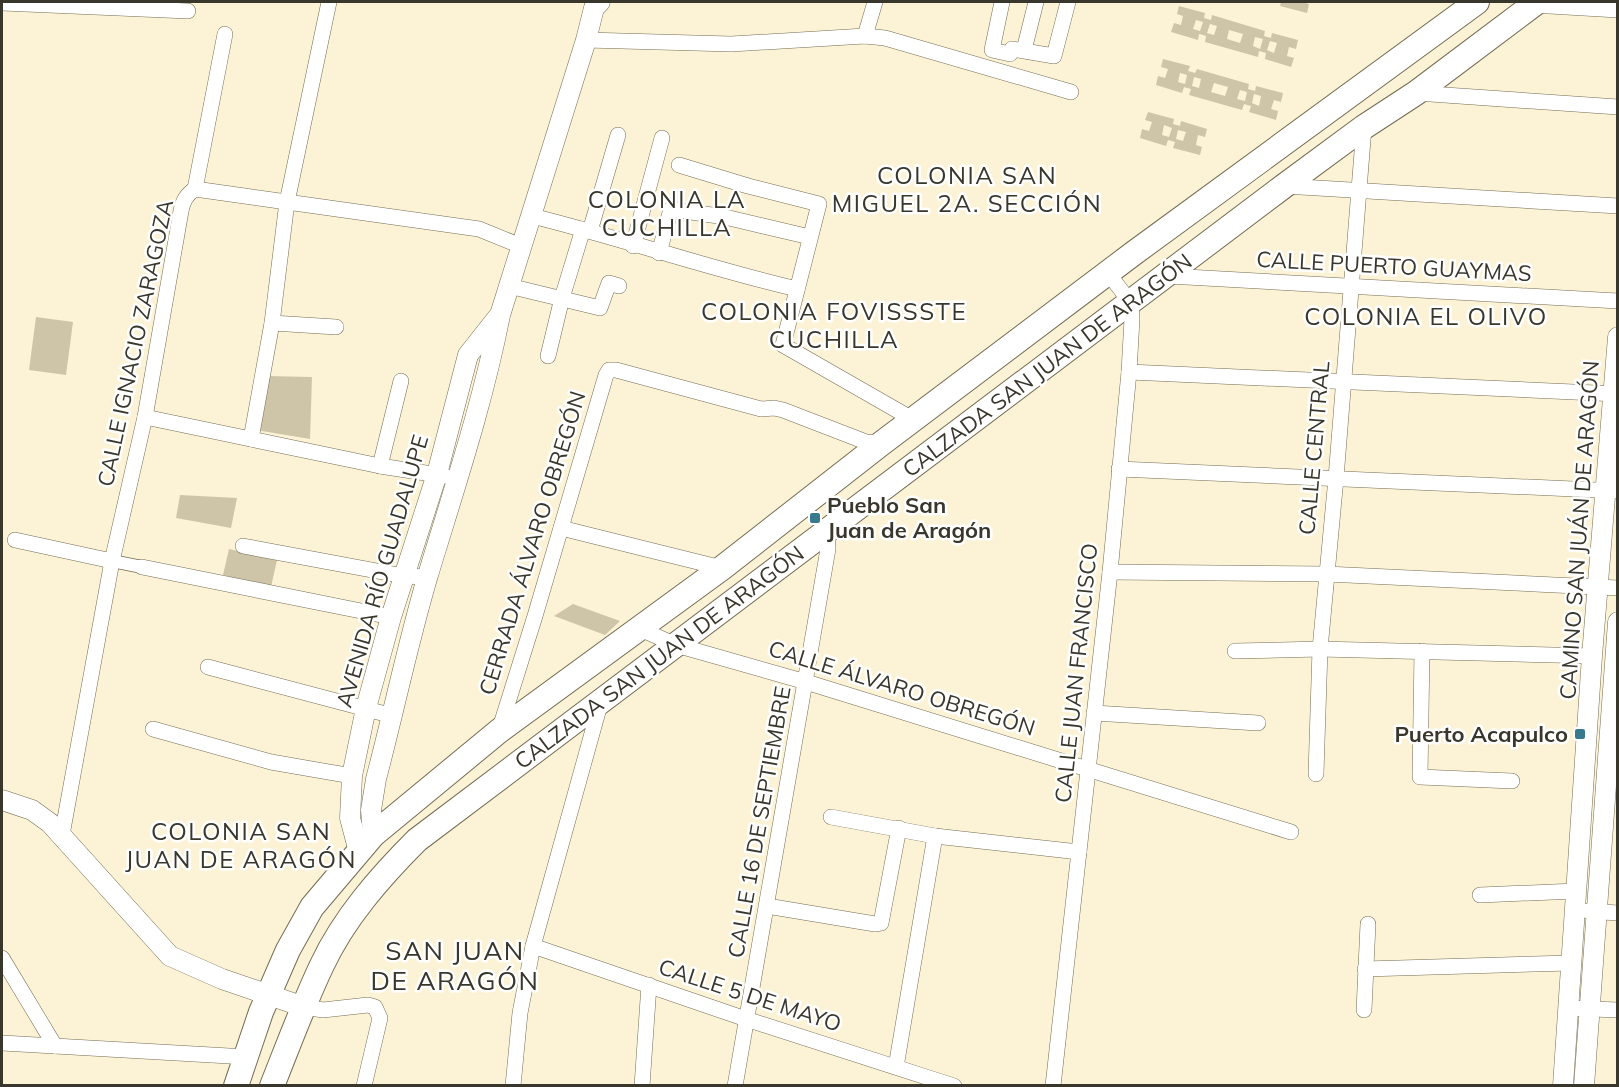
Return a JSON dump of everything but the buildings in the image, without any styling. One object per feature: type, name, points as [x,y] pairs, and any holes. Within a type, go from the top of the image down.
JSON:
[{"type":"main road","name":"CALZADA SAN JUAN DE ARAGÓN","points":[[236,1086],[268,995],[288,950],[312,907],[366,843],[500,731],[722,568],[882,443],[1108,273],[1477,2]]},
{"type":"main road","name":"CALZADA SAN JUAN DE ARAGÓN","points":[[272,1086],[322,964],[348,919],[390,867],[417,840],[1284,186],[1364,127],[1416,93],[1534,3]]},
{"type":"street","points":[[251,439],[272,323],[287,202],[329,2]]},
{"type":"street","points":[[865,36],[875,2]]},
{"type":"street","points":[[1002,2],[991,49],[1010,54],[1012,49],[1054,56],[1068,2]]},
{"type":"street","points":[[1024,50],[1036,2]]},
{"type":"street","points":[[2,3],[188,11]]},
{"type":"street","points":[[1534,3],[1617,10]]},
{"type":"street","name":"AVENIDA RÍO GUADALUPE","points":[[366,843],[375,779],[427,578],[459,478],[508,286],[532,216],[595,4]]},
{"type":"street","points":[[195,189],[225,34]]},
{"type":"street","points":[[586,40],[731,44],[865,36],[885,38],[1071,92]]},
{"type":"street","points":[[1416,93],[1617,107]]},
{"type":"street","name":"CALLE CENTRAL","points":[[1316,774],[1320,649],[1364,127]]},
{"type":"street","points":[[548,356],[562,298],[618,135]]},
{"type":"street","points":[[633,246],[662,138]]},
{"type":"street","points":[[679,165],[819,204],[783,345],[914,420]]},
{"type":"street","points":[[1284,186],[1617,206]]},
{"type":"street","name":"CALLE IGNACIO ZARAGOZA","points":[[62,835],[112,561],[145,417],[183,200],[195,189],[479,229],[521,246]]},
{"type":"street","points":[[659,253],[671,209],[725,217],[810,237]]},
{"type":"street","points":[[532,216],[797,290]]},
{"type":"street","points":[[1108,273],[1131,303]]},
{"type":"street","name":"CALLE PUERTO GUAYMAS","points":[[1167,276],[1617,301]]},
{"type":"street","points":[[508,286],[600,308],[609,283],[619,286]]},
{"type":"street","name":"CALLE JUAN FRANCISCO","points":[[1053,1086],[1110,572],[1129,372],[1131,303]]},
{"type":"street","name":"AVENIDA RÍO GUADALUPE","points":[[366,843],[350,818],[352,776],[366,708],[391,617],[437,474],[468,355],[500,315]]},
{"type":"street","points":[[272,323],[336,327]]},
{"type":"street","name":"CAMINO SAN JUÁN DE ARAGÓN","points":[[1563,1086],[1570,963],[1592,683],[1592,656],[1608,587],[1617,337]]},
{"type":"street","name":"CERRADA ÁLVARO OBREGÓN","points":[[500,731],[609,370],[761,409],[783,410],[866,442],[882,443]]},
{"type":"street","points":[[1129,372],[1615,394]]},
{"type":"street","points":[[380,466],[401,381]]},
{"type":"street","points":[[145,417],[380,466],[459,478]]},
{"type":"street","points":[[1119,469],[1611,491]]},
{"type":"street","points":[[561,528],[722,568]]},
{"type":"street","name":"CALLE 16 DE SEPTIEMBRE","points":[[735,1086],[806,682],[828,549],[827,530]]},
{"type":"street","points":[[15,540],[391,617]]},
{"type":"street","points":[[243,546],[404,576],[427,578]]},
{"type":"street","points":[[1110,572],[1326,574],[1608,587]]},
{"type":"street","name":"CAMINO SAN JUÁN DE ARAGÓN","points":[[1584,1086],[1599,870],[1610,807],[1617,622]]},
{"type":"street","name":"CALLE ÁLVARO OBREGÓN","points":[[638,628],[676,645],[806,682],[1291,832]]},
{"type":"street","points":[[1235,651],[1320,649],[1592,656]]},
{"type":"street","points":[[1422,651],[1420,777],[1512,781]]},
{"type":"street","points":[[208,667],[393,716]]},
{"type":"street","points":[[1592,683],[1615,684]]},
{"type":"street","points":[[513,1086],[520,1013],[532,946],[601,701]]},
{"type":"street","points":[[1094,713],[1258,723]]},
{"type":"street","points":[[153,729],[271,762],[352,776]]},
{"type":"street","points":[[1583,783],[1611,784]]},
{"type":"street","points":[[2,800],[32,810],[62,835],[170,956],[213,975],[304,1007],[323,1010],[375,1006],[380,1018],[364,1086]]},
{"type":"street","points":[[1582,805],[1610,807]]},
{"type":"street","points":[[831,817],[935,836],[1079,852]]},
{"type":"street","points":[[767,906],[875,924],[881,922],[899,828]]},
{"type":"street","points":[[896,1067],[935,836]]},
{"type":"street","points":[[1578,869],[1599,870]]},
{"type":"street","points":[[1480,895],[1575,901],[1596,912],[1617,913]]},
{"type":"street","points":[[1364,1010],[1368,924]]},
{"type":"street","name":"CALLE 5 DE MAYO","points":[[532,946],[954,1086]]},
{"type":"street","points":[[2,958],[55,1046]]},
{"type":"street","points":[[1365,969],[1570,963]]},
{"type":"street","points":[[642,1086],[649,985]]},
{"type":"street","points":[[1567,1008],[1617,1010]]},
{"type":"street","points":[[2,1043],[247,1057]]},
{"type":"place","name":"Pueblo San Juan de Aragón","points":[[815,518]]},
{"type":"place","name":"Puerto Acapulco","points":[[1580,734]]},
{"type":"district","name":"COLONIA SAN MIGUEL 2A. SECCIÓN","points":[[967,189]]},
{"type":"district","name":"COLONIA LA CUCHILLA","points":[[667,213]]},
{"type":"district","name":"COLONIA EL OLIVO","points":[[1426,316]]},
{"type":"district","name":"COLONIA FOVISSSTE CUCHILLA","points":[[834,325]]},
{"type":"district","name":"COLONIA SAN JUAN DE ARAGÓN","points":[[241,845]]},
{"type":"district","name":"SAN JUAN DE ARAGÓN","points":[[455,965]]}]
